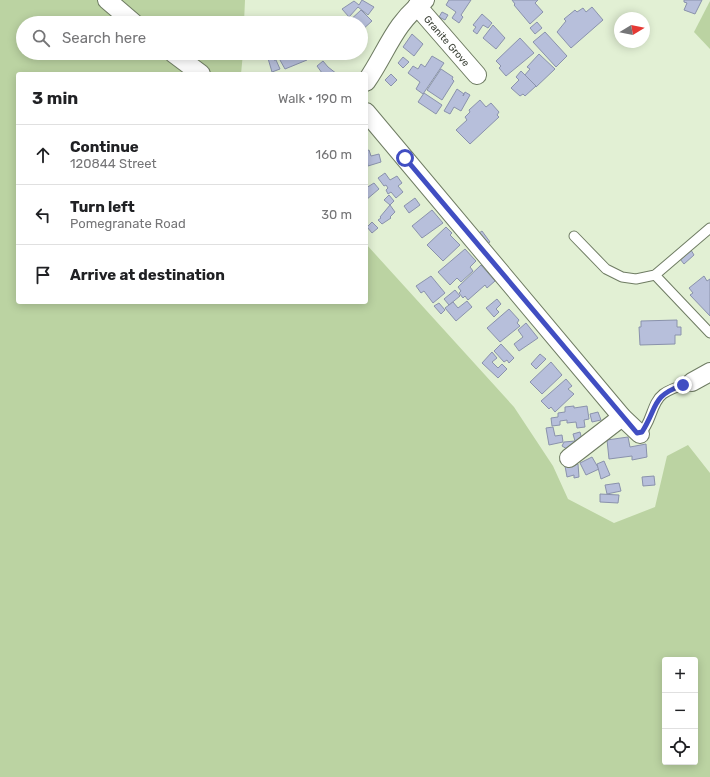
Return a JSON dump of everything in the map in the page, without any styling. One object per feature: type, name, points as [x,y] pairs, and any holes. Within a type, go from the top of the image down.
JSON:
[{"type":"street","points":[[107,0],[126,16]]},
{"type":"street","name":"Granite Grove","points":[[368,78],[394,32],[421,3],[477,75]]},
{"type":"street","points":[[182,60],[198,72]]},
{"type":"street","points":[[368,114],[622,417],[640,434]]},
{"type":"street","points":[[692,382],[710,372]]},
{"type":"street","points":[[569,458],[622,417]]},
{"type":"lane","points":[[574,236],[606,269],[622,277],[636,279],[655,275],[710,228]]},
{"type":"lane","points":[[655,275],[710,333]]},
{"type":"lane","points":[[640,434],[651,417],[656,402],[663,394],[692,382]]},
{"type":"green space","points":[[0,0],[245,0],[244,16],[16,16],[16,60],[242,60],[241,72],[16,72],[16,304],[368,304],[368,246],[514,407],[553,466],[568,499],[614,523],[655,507],[667,456],[688,445],[710,473],[710,777],[0,777]]},
{"type":"green space","points":[[710,1],[710,49],[694,32]]},
{"type":"building","points":[[362,0],[374,7],[368,15],[358,7],[350,16],[342,9],[354,1],[359,5]]},
{"type":"building","points":[[449,0],[471,0],[461,15],[463,17],[459,23],[452,18],[456,12],[446,5]]},
{"type":"building","points":[[512,0],[538,0],[535,3],[543,12],[530,24],[514,5],[515,4]]},
{"type":"building","points":[[684,0],[702,0],[695,14],[684,10],[687,3],[684,2]]},
{"type":"building","points":[[592,7],[603,20],[571,48],[557,32],[566,21],[564,19],[575,10],[577,12],[583,8],[586,12]]},
{"type":"building","points":[[361,10],[367,16],[355,16]]},
{"type":"building","points":[[442,12],[448,15],[445,20],[439,17]]},
{"type":"building","points":[[482,14],[492,23],[488,28],[483,25],[477,34],[473,31],[476,27],[473,25]]},
{"type":"building","points":[[368,17],[372,21],[368,25]]},
{"type":"building","points":[[537,22],[542,28],[535,34],[530,28]]},
{"type":"building","points":[[493,25],[505,38],[496,49],[483,38]]},
{"type":"building","points":[[545,32],[567,56],[556,67],[533,42]]},
{"type":"building","points":[[412,34],[423,44],[414,56],[403,47]]},
{"type":"building","points":[[520,38],[534,53],[506,76],[499,68],[501,66],[496,61]]},
{"type":"building","points":[[539,54],[555,69],[536,87],[524,76],[530,69],[527,67]]},
{"type":"building","points":[[432,56],[444,63],[423,94],[416,89],[420,82],[408,73],[413,66],[418,69],[421,64],[425,67]]},
{"type":"building","points":[[403,57],[409,62],[403,68],[398,63]]},
{"type":"building","points":[[268,60],[276,60],[280,69],[272,72]]},
{"type":"building","points":[[280,60],[307,60],[285,69]]},
{"type":"building","points":[[323,61],[334,72],[321,72],[317,66]]},
{"type":"building","points":[[441,69],[453,77],[452,79],[454,81],[442,100],[427,90]]},
{"type":"building","points":[[521,71],[536,86],[525,96],[523,94],[520,96],[511,88],[519,80],[516,77]]},
{"type":"building","points":[[391,74],[397,80],[391,86],[385,80]]},
{"type":"building","points":[[457,89],[464,94],[465,92],[470,95],[461,111],[454,107],[450,114],[444,111]]},
{"type":"building","points":[[424,93],[442,105],[436,114],[418,102]]},
{"type":"building","points":[[480,100],[486,107],[491,103],[499,112],[497,115],[499,117],[470,144],[456,130],[467,120],[465,117],[470,112],[469,110]]},
{"type":"building","points":[[368,150],[371,156],[379,154],[381,162],[368,166]]},
{"type":"building","points":[[385,173],[390,180],[397,176],[402,183],[398,186],[403,192],[396,198],[391,192],[388,194],[386,190],[388,188],[386,185],[384,186],[378,178]]},
{"type":"building","points":[[374,183],[379,189],[368,198],[368,187]]},
{"type":"building","points":[[389,195],[394,201],[390,205],[384,200]]},
{"type":"building","points":[[415,198],[420,205],[409,213],[404,206]]},
{"type":"building","points":[[390,205],[395,212],[390,217],[391,218],[382,224],[378,220]]},
{"type":"building","points":[[432,210],[443,223],[422,238],[412,226]]},
{"type":"building","points":[[372,222],[378,228],[372,233],[368,226]]},
{"type":"building","points":[[446,227],[452,233],[450,235],[460,245],[443,261],[427,245]]},
{"type":"building","points":[[482,231],[490,242],[485,246],[476,235]]},
{"type":"building","points":[[465,249],[476,261],[470,267],[473,271],[461,282],[457,278],[450,285],[438,272]]},
{"type":"building","points":[[691,250],[694,255],[684,264],[680,259]]},
{"type":"building","points":[[481,265],[495,281],[487,288],[485,285],[468,300],[465,296],[463,298],[459,293],[461,291],[458,287]]},
{"type":"building","points":[[431,276],[445,293],[433,303],[424,291],[421,293],[416,286]]},
{"type":"building","points":[[704,276],[707,281],[710,279],[710,316],[690,295],[693,293],[689,288]]},
{"type":"building","points":[[455,290],[460,296],[449,305],[444,299]]},
{"type":"building","points":[[497,299],[501,304],[496,309],[499,312],[494,317],[486,308]]},
{"type":"building","points":[[467,301],[472,307],[456,321],[445,308],[453,302],[458,308]]},
{"type":"building","points":[[439,303],[445,310],[441,314],[434,306]]},
{"type":"building","points":[[509,309],[519,320],[517,323],[520,326],[500,342],[487,328]]},
{"type":"building","points":[[677,320],[677,327],[681,327],[681,335],[675,335],[675,344],[640,345],[639,327],[641,327],[641,321]]},
{"type":"building","points":[[526,323],[538,338],[519,351],[514,344],[523,337],[518,330]]},
{"type":"building","points":[[501,344],[514,358],[509,363],[507,360],[504,362],[494,351]]},
{"type":"building","points":[[492,352],[497,358],[492,362],[498,368],[502,364],[507,369],[498,378],[482,363]]},
{"type":"building","points":[[540,354],[546,359],[536,369],[531,364]]},
{"type":"building","points":[[551,362],[562,375],[542,394],[530,382]]},
{"type":"building","points":[[566,379],[572,386],[568,389],[574,394],[555,412],[551,407],[549,409],[541,401]]},
{"type":"building","points":[[574,406],[574,408],[587,406],[589,419],[584,420],[585,427],[577,428],[576,422],[567,423],[567,420],[560,421],[560,425],[552,426],[551,418],[558,417],[558,413],[565,412],[565,407]]},
{"type":"building","points":[[598,412],[601,420],[592,422],[590,414]]},
{"type":"building","points":[[553,427],[555,436],[562,435],[563,442],[549,445],[546,428]]},
{"type":"building","points":[[580,432],[582,440],[567,449],[562,446],[564,442],[575,441],[573,434]]},
{"type":"building","points":[[628,437],[630,447],[646,444],[647,457],[632,460],[632,456],[609,459],[607,440]]},
{"type":"building","points":[[592,457],[599,469],[586,475],[580,463]]},
{"type":"building","points":[[604,461],[610,475],[601,479],[597,464]]},
{"type":"building","points":[[578,464],[579,477],[574,478],[574,475],[567,477],[565,466]]},
{"type":"building","points":[[654,476],[655,485],[643,486],[642,477]]},
{"type":"building","points":[[619,483],[621,491],[607,494],[605,485]]},
{"type":"building","points":[[600,494],[619,495],[618,503],[600,502]]},
{"type":"route","points":[[405,158],[637,433],[640,434],[642,432],[651,417],[656,402],[659,398],[663,394],[683,385]]}]
